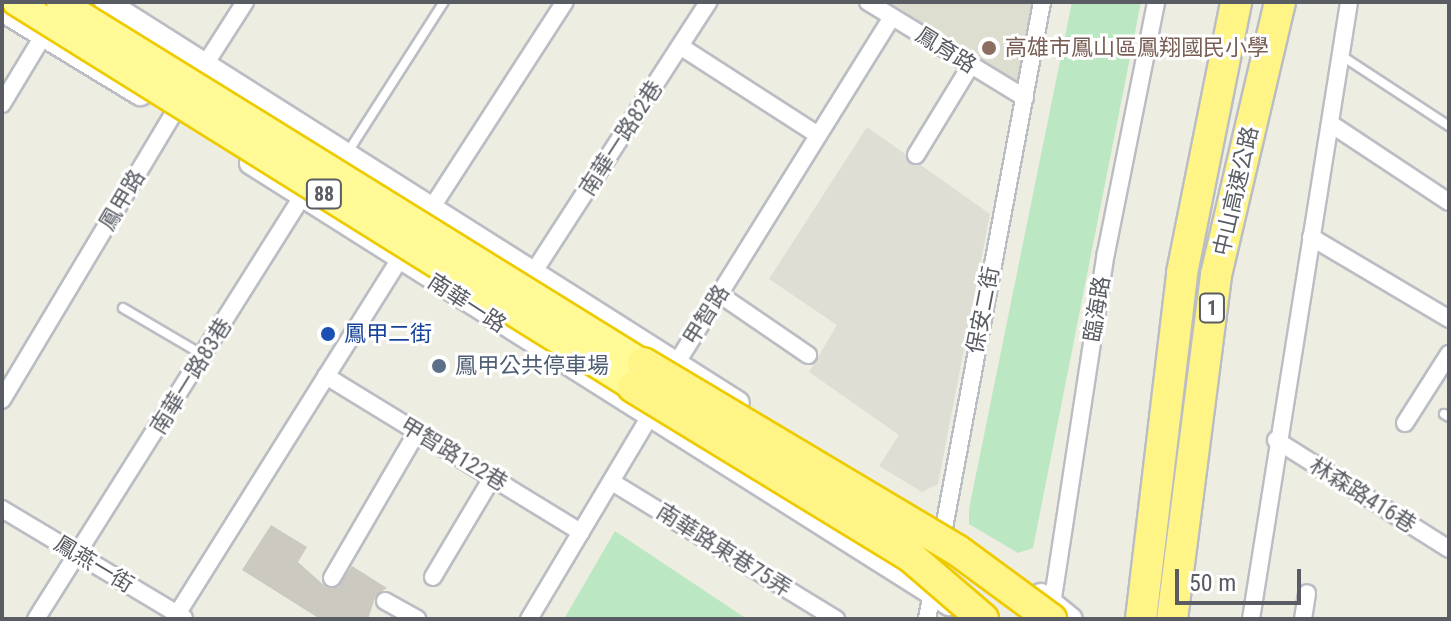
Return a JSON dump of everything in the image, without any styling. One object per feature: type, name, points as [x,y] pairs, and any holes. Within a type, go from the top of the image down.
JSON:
[{"type":"highway","name":"88","points":[[16,2],[638,375]]},
{"type":"highway","name":"88","points":[[60,2],[638,375]]},
{"type":"highway","name":"中山高速公路","points":[[1141,619],[1182,273],[1236,2]]},
{"type":"highway","name":"中山高速公路","points":[[1172,619],[1216,275],[1280,2]]},
{"type":"highway","points":[[638,375],[957,550],[1051,613]]},
{"type":"highway","points":[[638,375],[911,557],[983,619]]},
{"type":"main road","points":[[106,2],[939,530],[1051,613],[1071,619]]},
{"type":"main road","name":"南華一路","points":[[2,10],[173,114],[649,421],[974,619]]},
{"type":"street","name":"鳳甲路","points":[[2,400],[173,114],[245,2]]},
{"type":"street","points":[[179,617],[430,209],[565,2]]},
{"type":"street","name":"南華一路82巷","points":[[533,273],[708,2]]},
{"type":"street","name":"鳳育路","points":[[868,2],[1025,98]]},
{"type":"street","name":"保安二街","points":[[927,619],[939,530],[1042,2]]},
{"type":"street","name":"臨海路","points":[[1051,613],[1106,253],[1156,2]]},
{"type":"street","points":[[1251,619],[1276,440],[1349,2]]},
{"type":"street","name":"甲智路","points":[[529,619],[649,421],[675,363],[892,17]]},
{"type":"street","points":[[2,104],[43,36]]},
{"type":"street","points":[[680,46],[818,135]]},
{"type":"street","points":[[916,155],[971,65]]},
{"type":"street","points":[[1331,124],[1449,202]]},
{"type":"street","name":"南華一路83巷","points":[[36,619],[80,555],[302,196]]},
{"type":"street","points":[[1311,237],[1449,319]]},
{"type":"street","points":[[719,294],[808,355]]},
{"type":"street","points":[[1405,423],[1449,354]]},
{"type":"street","name":"甲智路122巷","points":[[326,376],[581,532]]},
{"type":"street","points":[[332,578],[417,432]]},
{"type":"street","name":"林森路416巷","points":[[1276,440],[1449,549]]},
{"type":"street","points":[[433,577],[492,478]]},
{"type":"street","name":"南華路東巷75弄","points":[[612,482],[836,619]]},
{"type":"street","name":"鳳燕一街","points":[[2,509],[179,617]]},
{"type":"street","points":[[1303,619],[1307,593]]},
{"type":"street","points":[[385,601],[417,619]]},
{"type":"lane","points":[[346,155],[444,2]]},
{"type":"lane","points":[[1341,56],[1449,126]]},
{"type":"lane","points":[[123,308],[204,355]]},
{"type":"shaded area","name":"高雄市鳳山區鳳翔國民小學","points":[[879,2],[1038,2],[1020,95]]},
{"type":"shaded area","points":[[867,127],[990,214],[938,484],[922,492],[879,466],[899,435],[809,372],[837,325],[769,279]]},
{"type":"green space","points":[[1072,2],[1141,2],[1033,548],[1018,553],[969,524],[969,509]]},
{"type":"green space","points":[[615,531],[747,619],[564,619]]},
{"type":"building","points":[[271,525],[307,547],[298,562],[327,588],[338,587],[352,566],[387,588],[376,595],[368,619],[320,619],[242,570]]},
{"type":"place","name":"高雄市鳳山區鳳翔國民小學","points":[[989,48]]},
{"type":"place","name":"鳳甲二街","points":[[328,334]]},
{"type":"place","name":"鳳甲公共停車場","points":[[439,366]]}]
